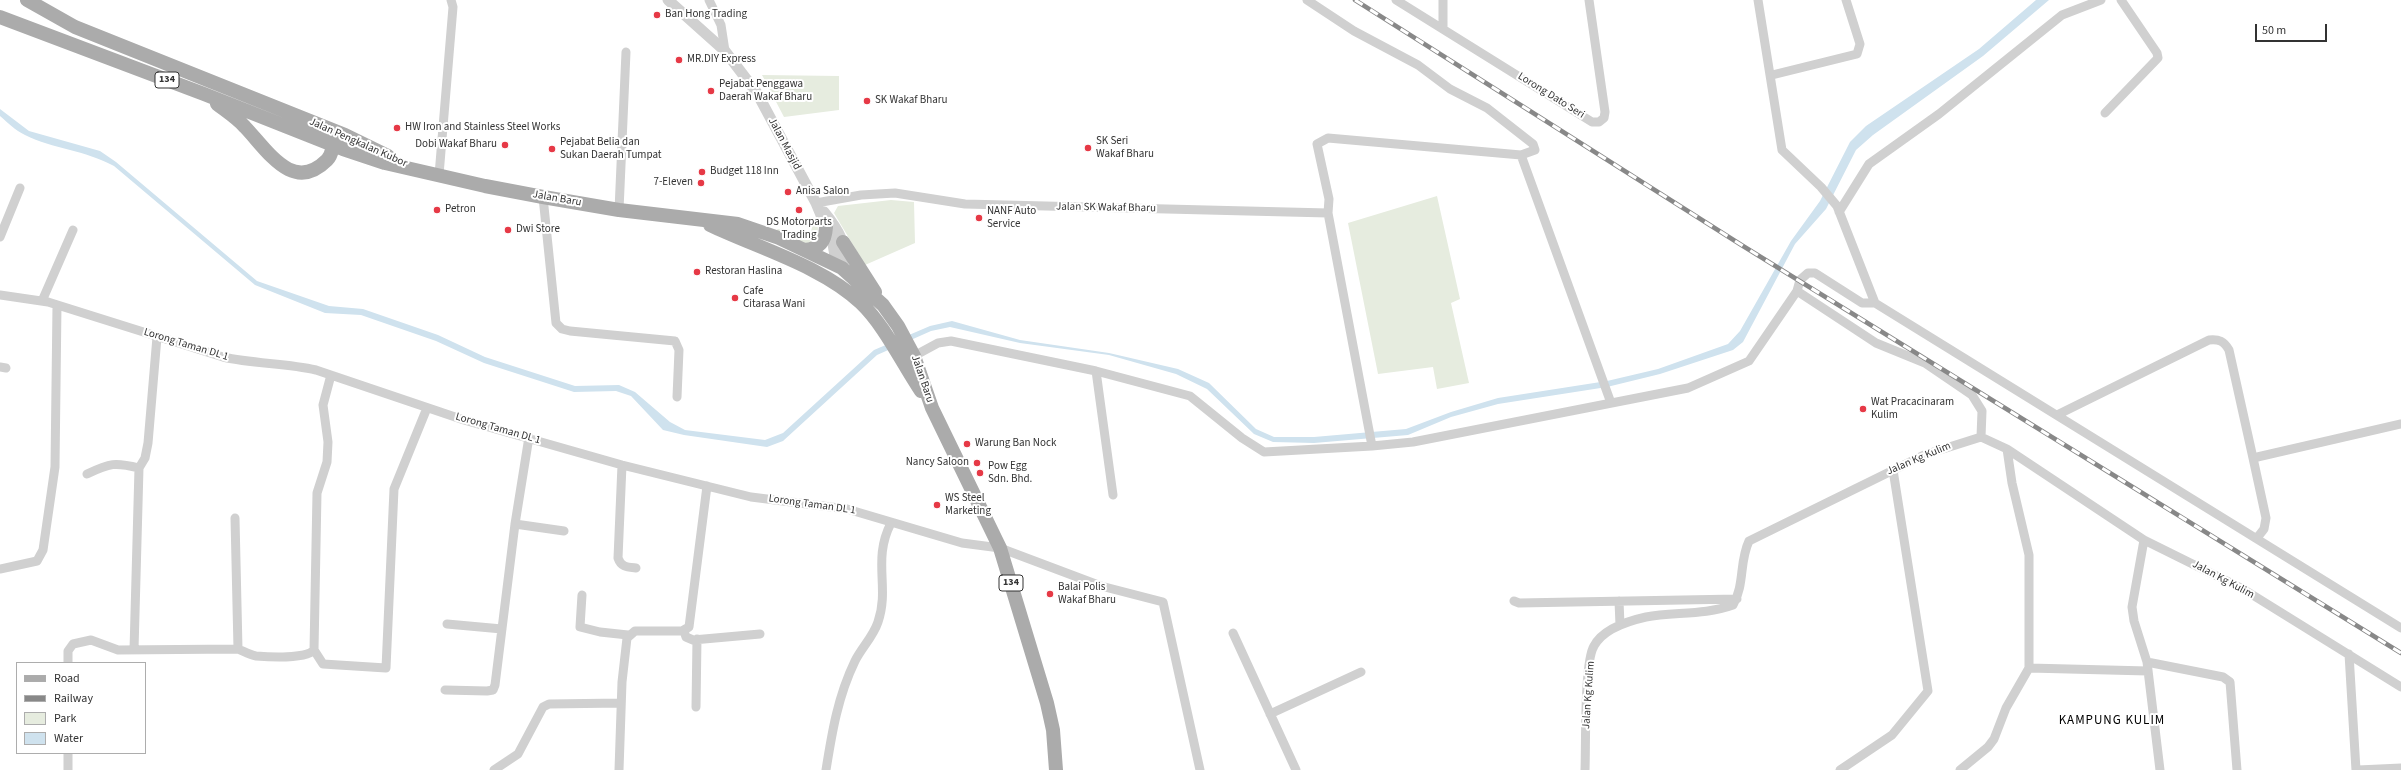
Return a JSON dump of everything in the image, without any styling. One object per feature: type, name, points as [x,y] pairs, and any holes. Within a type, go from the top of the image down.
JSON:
[{"type":"main road","name":"Jalan Pengkalan Kubor","points":[[27,0],[75,27],[327,128],[416,169]]},
{"type":"main road","name":"Jalan Pengkalan Kubor","points":[[3,20],[204,94],[333,145],[385,163],[416,169]]},
{"type":"main road","points":[[204,94],[243,125],[281,166],[292,172],[307,172],[320,167],[329,158],[333,145],[333,139],[327,128]]},
{"type":"main road","name":"Jalan Baru","points":[[416,169],[543,197],[619,210],[701,221],[738,224],[805,250],[836,268],[883,305],[898,326],[914,356],[932,408]]},
{"type":"main road","name":"Jalan Baru","points":[[701,221],[804,266],[849,293],[866,309],[886,335],[898,358],[932,408]]},
{"type":"main road","points":[[805,250],[815,249],[821,245],[825,238],[826,227]]},
{"type":"main road","points":[[843,242],[883,305]]},
{"type":"main road","points":[[804,266],[836,268],[849,293]]},
{"type":"main road","name":"134","points":[[932,408],[1000,548],[1047,703],[1053,730],[1056,764]]},
{"type":"street","points":[[439,175],[453,7],[451,0]]},
{"type":"street","name":"Jalan Masjid","points":[[668,0],[725,51],[757,93],[816,203],[833,244],[836,268]]},
{"type":"street","points":[[708,0],[721,25],[725,51]]},
{"type":"street","points":[[1307,0],[1354,31],[1418,64],[1450,89],[1487,108],[1533,144],[1535,150],[1521,155],[1328,138],[1317,144],[1330,199],[1328,213],[1371,443]]},
{"type":"street","name":"Lorong Dato Seri","points":[[1396,0],[1592,122],[1599,122],[1604,118],[1605,112],[1589,0]]},
{"type":"street","points":[[1443,0],[1443,28]]},
{"type":"street","points":[[1758,0],[1772,75],[1782,150],[1821,187],[1838,209],[1874,302]]},
{"type":"street","points":[[1772,75],[1857,54],[1860,44],[1846,0]]},
{"type":"street","points":[[1838,209],[1869,164],[1939,114],[2062,15],[2101,0]]},
{"type":"street","points":[[2105,113],[2156,61],[2158,56],[2121,0]]},
{"type":"street","points":[[619,210],[626,52]]},
{"type":"street","points":[[1521,155],[1611,403]]},
{"type":"street","points":[[0,237],[20,188]]},
{"type":"street","name":"Jalan SK Wakaf Bharu","points":[[816,203],[861,195],[895,193],[965,204],[1328,213]]},
{"type":"street","points":[[543,197],[556,323],[562,329],[570,331],[675,341],[679,350],[677,398]]},
{"type":"street","name":"Jalan Masjid","points":[[816,203],[833,223],[843,242],[844,260],[836,268]]},
{"type":"street","points":[[42,301],[73,230]]},
{"type":"street","points":[[914,356],[938,344],[951,341],[1096,371],[1190,396],[1242,438],[1264,452],[1371,443],[1413,442],[1688,388],[1750,361],[1797,291],[1800,280],[1808,273],[1815,273],[1862,303],[1874,302],[2059,414],[2401,628]]},
{"type":"street","points":[[1797,291],[1876,343],[1925,362],[1972,394],[1982,411],[1981,437]]},
{"type":"street","name":"Lorong Taman DL 1","points":[[0,295],[42,301],[57,305],[157,337],[246,362],[297,366],[331,375],[427,408],[622,465],[750,497],[847,509],[962,543],[1000,548],[1101,586],[1162,602],[1200,770]]},
{"type":"street","points":[[0,569],[37,561],[42,555],[55,467],[57,305]]},
{"type":"street","points":[[134,650],[139,468],[145,458],[148,443],[157,337]]},
{"type":"street","points":[[2059,414],[2209,340],[2217,339],[2225,343],[2229,350],[2266,518],[2264,529],[2257,538]]},
{"type":"street","points":[[1096,371],[1113,495]]},
{"type":"street","points":[[331,375],[323,405],[328,442],[327,462],[317,493],[314,650],[323,664],[386,668],[394,489],[427,408]]},
{"type":"street","points":[[2252,458],[2401,424]]},
{"type":"street","points":[[445,690],[493,690],[496,686],[515,524],[529,437]]},
{"type":"street","name":"Jalan Kg Kulim","points":[[1586,770],[1588,672],[1593,646],[1604,633],[1620,625],[1645,618],[1720,610],[1733,605],[1737,599],[1742,579],[1744,552],[1749,541],[1930,452],[1981,437],[2007,450],[2144,540],[2243,589],[2401,686]]},
{"type":"street","points":[[1960,770],[1994,739],[2006,708],[2029,668],[2029,555],[2012,482],[2007,450]]},
{"type":"street","points":[[88,474],[108,464],[117,463],[139,468]]},
{"type":"street","points":[[622,465],[618,558],[621,565],[636,568]]},
{"type":"street","points":[[1840,770],[1892,735],[1928,690],[1893,470]]},
{"type":"street","points":[[684,631],[690,623],[707,486]]},
{"type":"street","points":[[235,518],[238,649]]},
{"type":"street","points":[[826,770],[836,708],[856,661],[879,621],[882,598],[880,555],[883,538],[891,523]]},
{"type":"street","points":[[515,524],[564,531]]},
{"type":"street","points":[[2144,540],[2132,607],[2134,621],[2148,666],[2160,770]]},
{"type":"street","points":[[582,595],[580,627],[600,632],[628,635],[635,631],[684,631]]},
{"type":"street","points":[[1514,601],[1519,603],[1737,599]]},
{"type":"street","points":[[1620,601],[1620,625]]},
{"type":"street","points":[[447,624],[502,629]]},
{"type":"street","points":[[684,631],[686,637],[697,639],[760,634]]},
{"type":"street","points":[[1233,633],[1296,770]]},
{"type":"street","points":[[619,770],[622,682],[628,635]]},
{"type":"street","points":[[696,707],[697,639]]},
{"type":"street","points":[[68,662],[68,651],[73,644],[90,640],[118,650],[238,649],[255,656],[303,656],[314,650]]},
{"type":"street","points":[[2348,654],[2357,770],[2401,768]]},
{"type":"street","points":[[2029,668],[2148,666],[2223,677],[2230,682],[2237,770]]},
{"type":"street","points":[[1270,714],[1361,672]]},
{"type":"street","points":[[494,770],[518,754],[543,707],[549,704],[621,703]]},
{"type":"street","points":[[68,754],[68,770]]},
{"type":"street","points":[[1056,764],[1064,770]]},
{"type":"green space","points":[[762,75],[839,76],[839,110],[784,117]]},
{"type":"green space","points":[[1437,196],[1460,299],[1451,303],[1469,383],[1437,389],[1433,367],[1378,374],[1348,223]]},
{"type":"green space","points":[[891,200],[914,202],[915,243],[865,265],[834,213],[838,206]]},
{"type":"green space","points":[[813,217],[818,228],[817,240],[805,244],[774,232],[778,229],[807,235],[811,233]]},
{"type":"water","points":[[2036,0],[2049,0],[1983,56],[1873,135],[1856,150],[1826,209],[1795,244],[1743,342],[1733,350],[1660,374],[1607,387],[1498,404],[1451,417],[1408,435],[1314,443],[1273,442],[1254,434],[1207,389],[1176,374],[1109,355],[1020,343],[950,327],[931,331],[877,355],[783,441],[767,447],[684,435],[663,430],[631,396],[616,391],[574,392],[484,363],[436,341],[361,315],[325,313],[255,285],[114,166],[92,156],[36,140],[18,131],[0,116],[0,109],[29,131],[100,151],[116,162],[257,281],[329,306],[363,309],[438,335],[485,357],[575,386],[619,385],[635,392],[670,422],[685,430],[765,440],[783,433],[874,350],[930,326],[952,321],[1020,340],[1109,353],[1178,369],[1209,383],[1256,429],[1274,437],[1314,437],[1406,429],[1451,412],[1498,398],[1607,381],[1658,369],[1728,344],[1740,331],[1791,241],[1820,201],[1850,142],[1866,126],[1979,49]]},
{"type":"railway","points":[[1355,0],[1743,246],[2401,653]]},
{"type":"place","name":"Ban Hong Trading","points":[[657,15]]},
{"type":"place","name":"MR.DIY Express","points":[[679,60]]},
{"type":"place","name":"Pejabat Penggawa Daerah Wakaf Bharu","points":[[711,91]]},
{"type":"place","name":"SK Wakaf Bharu","points":[[867,101]]},
{"type":"place","name":"HW Iron and Stainless Steel Works","points":[[397,128]]},
{"type":"place","name":"Dobi Wakaf Bharu","points":[[505,145]]},
{"type":"place","name":"SK Seri Wakaf Bharu","points":[[1088,148]]},
{"type":"place","name":"Pejabat Belia dan Sukan Daerah Tumpat","points":[[552,149]]},
{"type":"place","name":"Budget 118 Inn","points":[[702,172]]},
{"type":"place","name":"7-Eleven","points":[[701,183]]},
{"type":"place","name":"Anisa Salon","points":[[788,192]]},
{"type":"place","name":"Petron","points":[[437,210]]},
{"type":"place","name":"DS Motorparts Trading","points":[[799,210]]},
{"type":"place","name":"NANF Auto Service","points":[[979,218]]},
{"type":"place","name":"Dwi Store","points":[[508,230]]},
{"type":"place","name":"Restoran Haslina","points":[[697,272]]},
{"type":"place","name":"Cafe Citarasa Wani","points":[[735,298]]},
{"type":"place","name":"Wat Pracacinaram Kulim","points":[[1863,409]]},
{"type":"place","name":"Warung Ban Nock","points":[[967,444]]},
{"type":"place","name":"Nancy Saloon","points":[[977,463]]},
{"type":"place","name":"Pow Egg Sdn. Bhd.","points":[[980,473]]},
{"type":"place","name":"WS Steel Marketing","points":[[937,505]]},
{"type":"place","name":"Balai Polis Wakaf Bharu","points":[[1050,594]]},
{"type":"district","name":"KAMPUNG KULIM","points":[[2112,721]]}]
